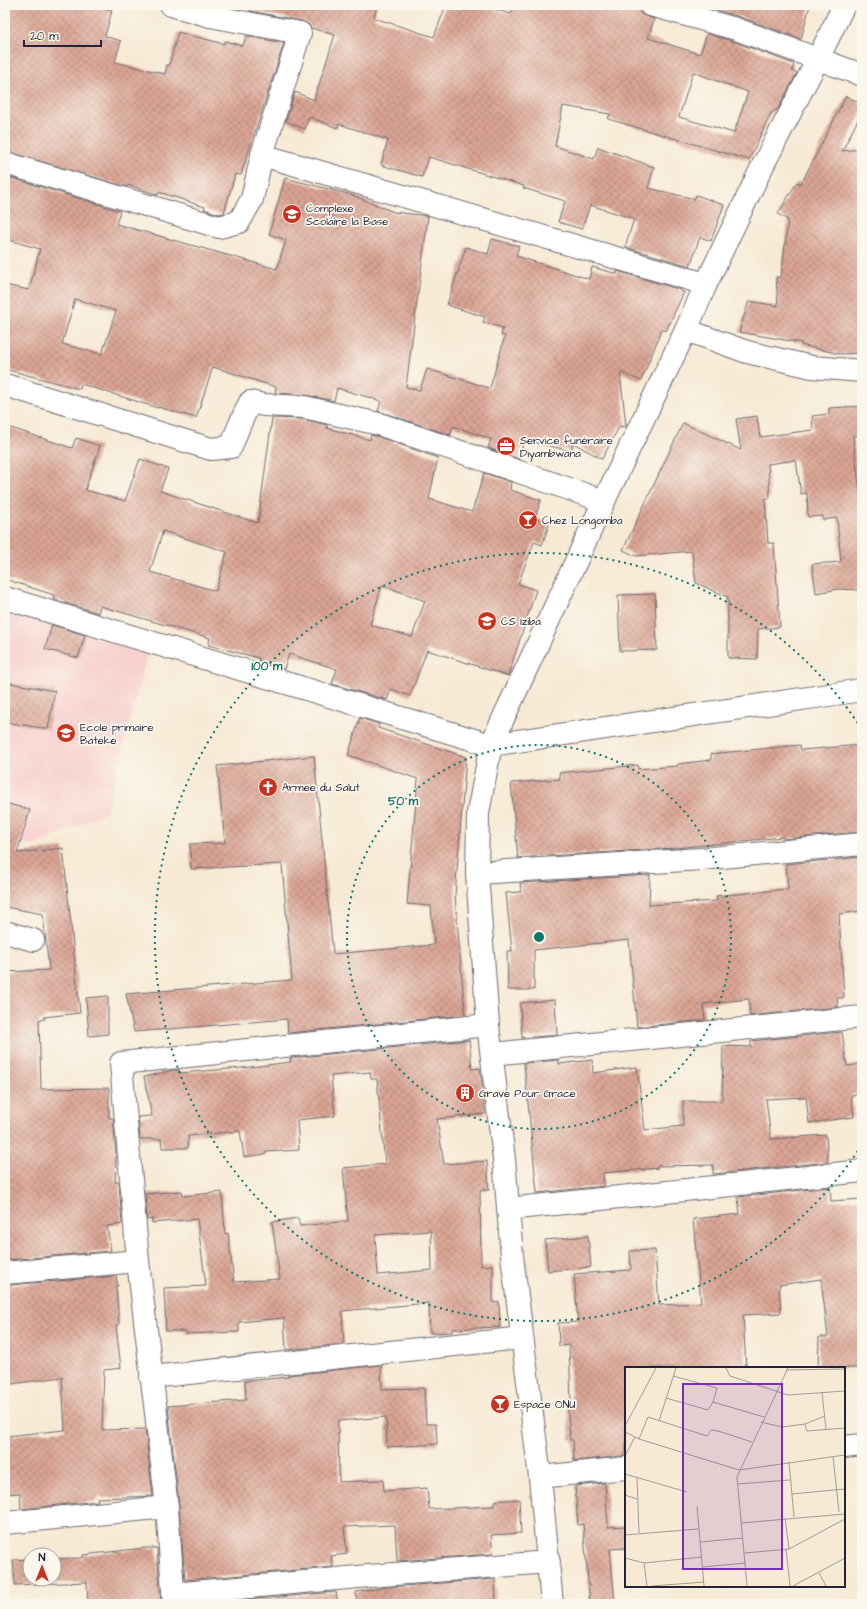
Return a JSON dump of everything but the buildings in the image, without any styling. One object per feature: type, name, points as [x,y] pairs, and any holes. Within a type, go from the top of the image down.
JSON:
[{"type":"street","points":[[5,163],[219,227],[239,222],[252,199],[262,155],[300,33],[210,16],[171,5]]},
{"type":"street","points":[[650,5],[736,28],[862,75]]},
{"type":"street","points":[[552,1604],[540,1477],[512,1256],[504,1159],[488,1025],[477,873],[478,813],[491,745],[604,501],[686,330],[706,284],[762,167],[844,5]]},
{"type":"street","points":[[262,155],[706,284]]},
{"type":"street","points":[[686,330],[747,352],[812,367],[862,370]]},
{"type":"street","points":[[5,385],[211,449],[231,447],[250,402],[264,405],[304,407],[379,424],[604,501]]},
{"type":"street","points":[[5,598],[491,745],[862,690]]},
{"type":"street","points":[[477,873],[701,859],[862,844]]},
{"type":"street","points":[[5,932],[33,940]]},
{"type":"street","points":[[492,1054],[862,1018]]},
{"type":"street","points":[[488,1025],[121,1063],[138,1261],[167,1507],[173,1599],[369,1576],[549,1562]]},
{"type":"street","points":[[508,1209],[862,1171]]},
{"type":"street","points":[[5,1273],[138,1261]]},
{"type":"street","points":[[151,1377],[522,1338]]},
{"type":"street","points":[[845,1447],[862,1445]]},
{"type":"street","points":[[540,1477],[625,1468]]},
{"type":"street","points":[[5,1523],[167,1507]]},
{"type":"shaded area","name":"Ecole primaire Bateke","points":[[5,610],[147,654],[106,813],[33,846],[5,837]]},
{"type":"place","name":"Complexe Scolaire la Base","points":[[292,214]]},
{"type":"place","name":"Service funéraire Diyambwana","points":[[506,446]]},
{"type":"place","name":"Chez Longomba","points":[[528,520]]},
{"type":"place","name":"CS Iziba","points":[[487,621]]},
{"type":"place","name":"Ecole primaire Bateke","points":[[66,733]]},
{"type":"place","name":"Armee du Salut","points":[[268,787]]},
{"type":"place","name":"Grave Pour Grace","points":[[465,1093]]},
{"type":"place","name":"Espace ONU","points":[[500,1404]]}]
